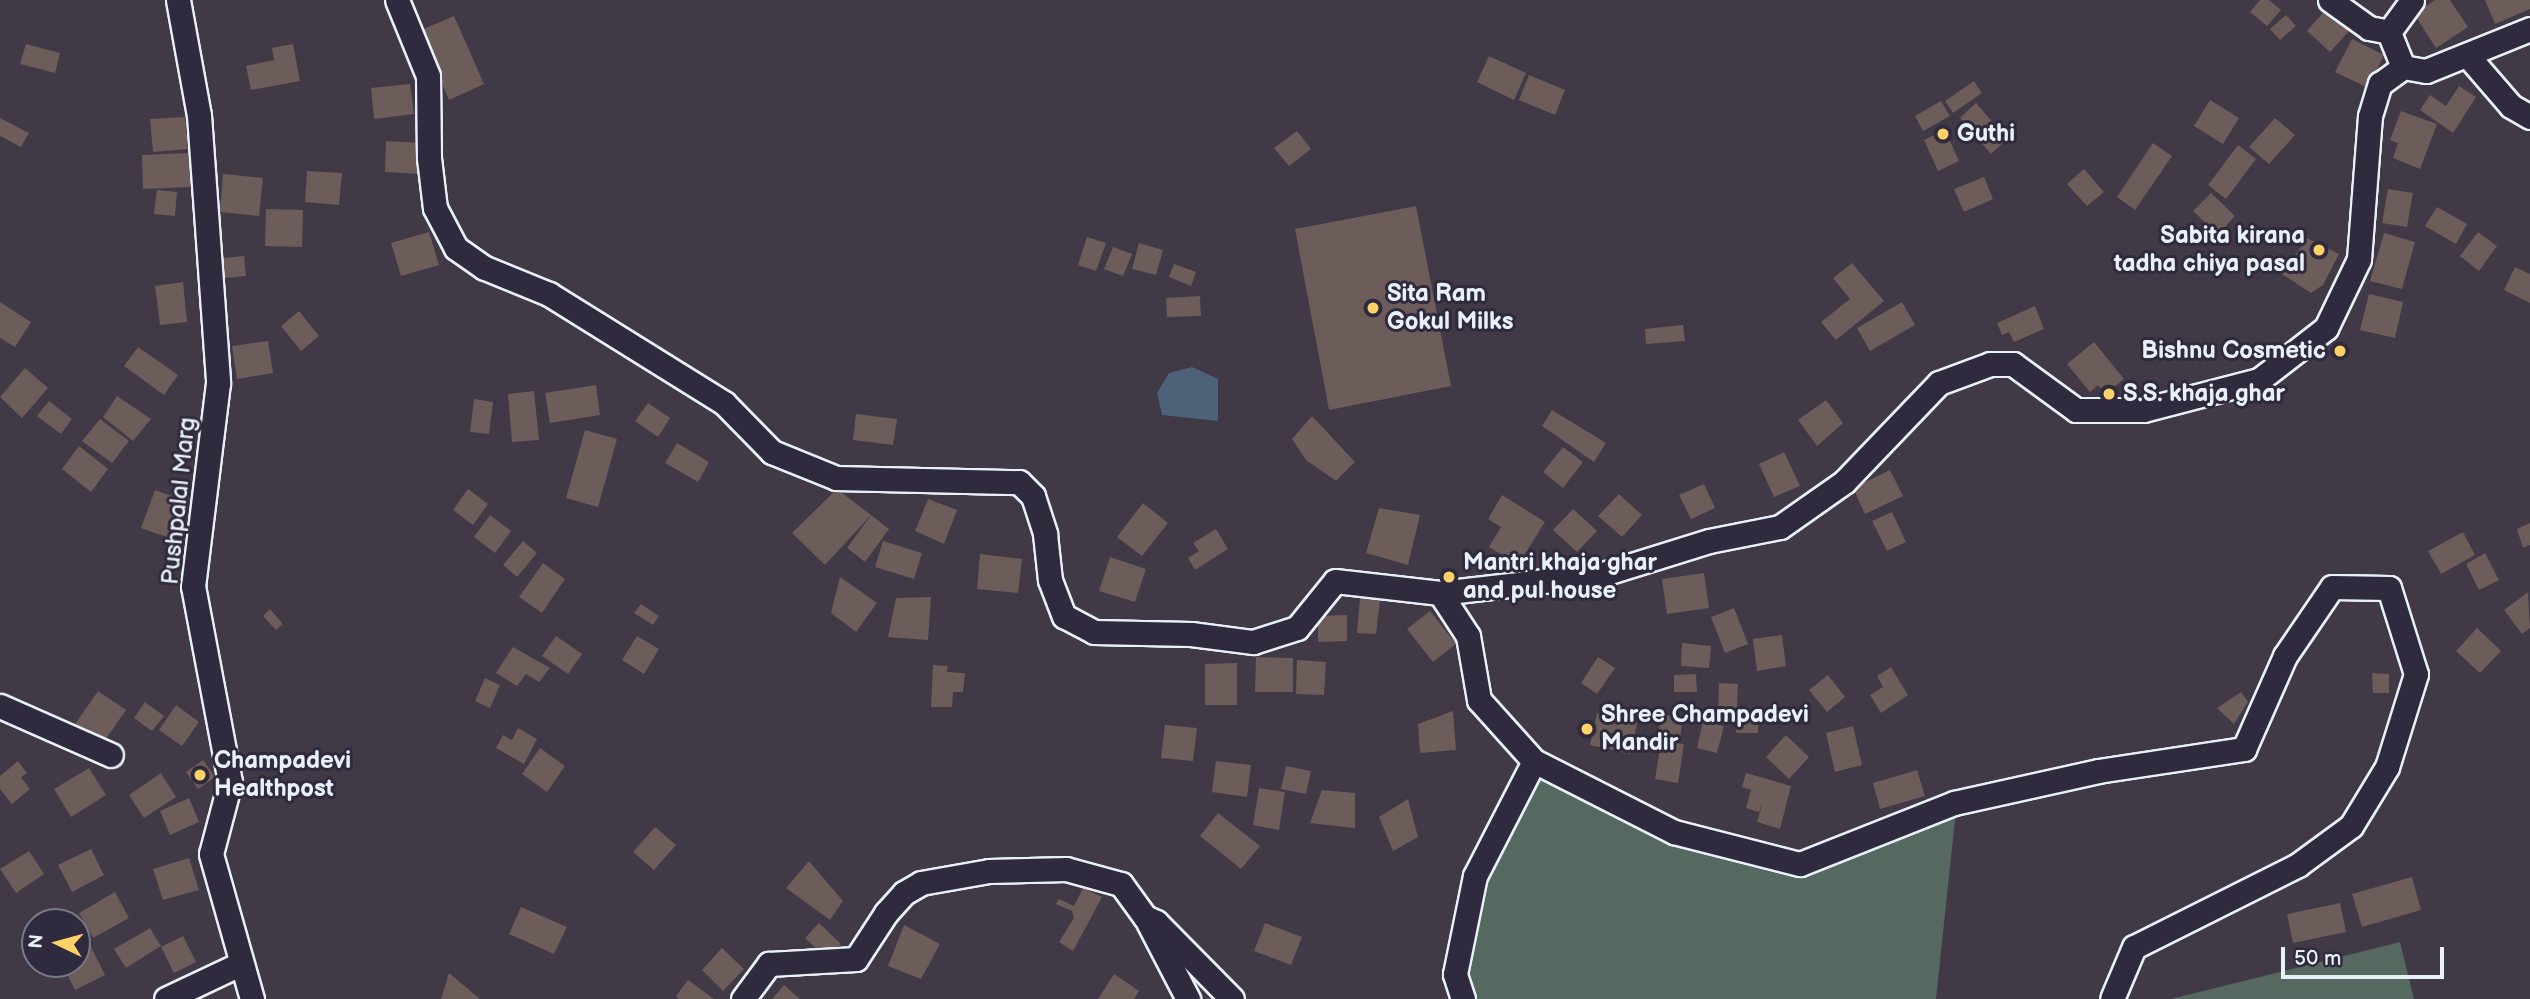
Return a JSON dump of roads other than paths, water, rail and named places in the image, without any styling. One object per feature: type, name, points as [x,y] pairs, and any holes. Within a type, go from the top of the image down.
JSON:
[{"type":"street","name":"Pushpalal Marg","points":[[178,0],[199,115],[218,383],[193,586],[230,782],[211,854],[252,999]]},
{"type":"street","points":[[397,0],[428,76],[429,158],[435,208],[456,248],[485,268],[550,294],[724,403],[772,452],[836,478],[1019,482],[1033,496],[1045,534],[1050,580],[1064,615],[1094,632],[1191,634],[1253,642],[1297,628],[1335,581],[1440,593],[1603,574],[1709,541],[1780,527],[1844,482],[1939,383],[1990,365],[2013,363],[2076,410],[2143,410],[2259,380],[2326,328],[2359,259],[2370,116],[2380,84],[2403,66]]},
{"type":"street","points":[[2330,0],[2370,27],[2389,33],[2403,66]]},
{"type":"street","points":[[2389,33],[2412,0]]},
{"type":"street","points":[[2403,66],[2426,71],[2530,29]]},
{"type":"street","points":[[2468,55],[2511,106],[2530,117]]},
{"type":"street","points":[[1440,593],[1468,636],[1479,700],[1534,761],[1674,832],[1800,864],[1954,803],[2098,771],[2244,749],[2285,656],[2332,587],[2389,589],[2416,674],[2387,767],[2351,826],[2298,865],[2134,947],[2112,999]]},
{"type":"street","points":[[0,706],[111,755]]},
{"type":"street","points":[[1463,999],[1455,974],[1475,876],[1534,761]]},
{"type":"street","points":[[743,999],[769,964],[856,959],[886,913],[904,893],[921,883],[989,871],[1066,869],[1121,884],[1145,917],[1188,999]]},
{"type":"street","points":[[1145,917],[1156,922],[1232,999]]},
{"type":"street","points":[[166,999],[240,964]]},
{"type":"water","points":[[1192,367],[1218,379],[1218,421],[1162,415],[1157,393],[1169,373]]},
{"type":"place","name":"Guthi","points":[[1943,134]]},
{"type":"place","name":"Sabita kirana tadha chiya pasal","points":[[2319,250]]},
{"type":"place","name":"Sita Ram Gokul Milks","points":[[1373,308]]},
{"type":"place","name":"Bishnu Cosmetic","points":[[2340,351]]},
{"type":"place","name":"S.S. khaja ghar","points":[[2109,394]]},
{"type":"place","name":"Mantri khaja ghar and pul house","points":[[1449,577]]},
{"type":"place","name":"Shree Champadevi Mandir","points":[[1587,729]]},
{"type":"place","name":"Champadevi Healthpost","points":[[200,775]]}]
